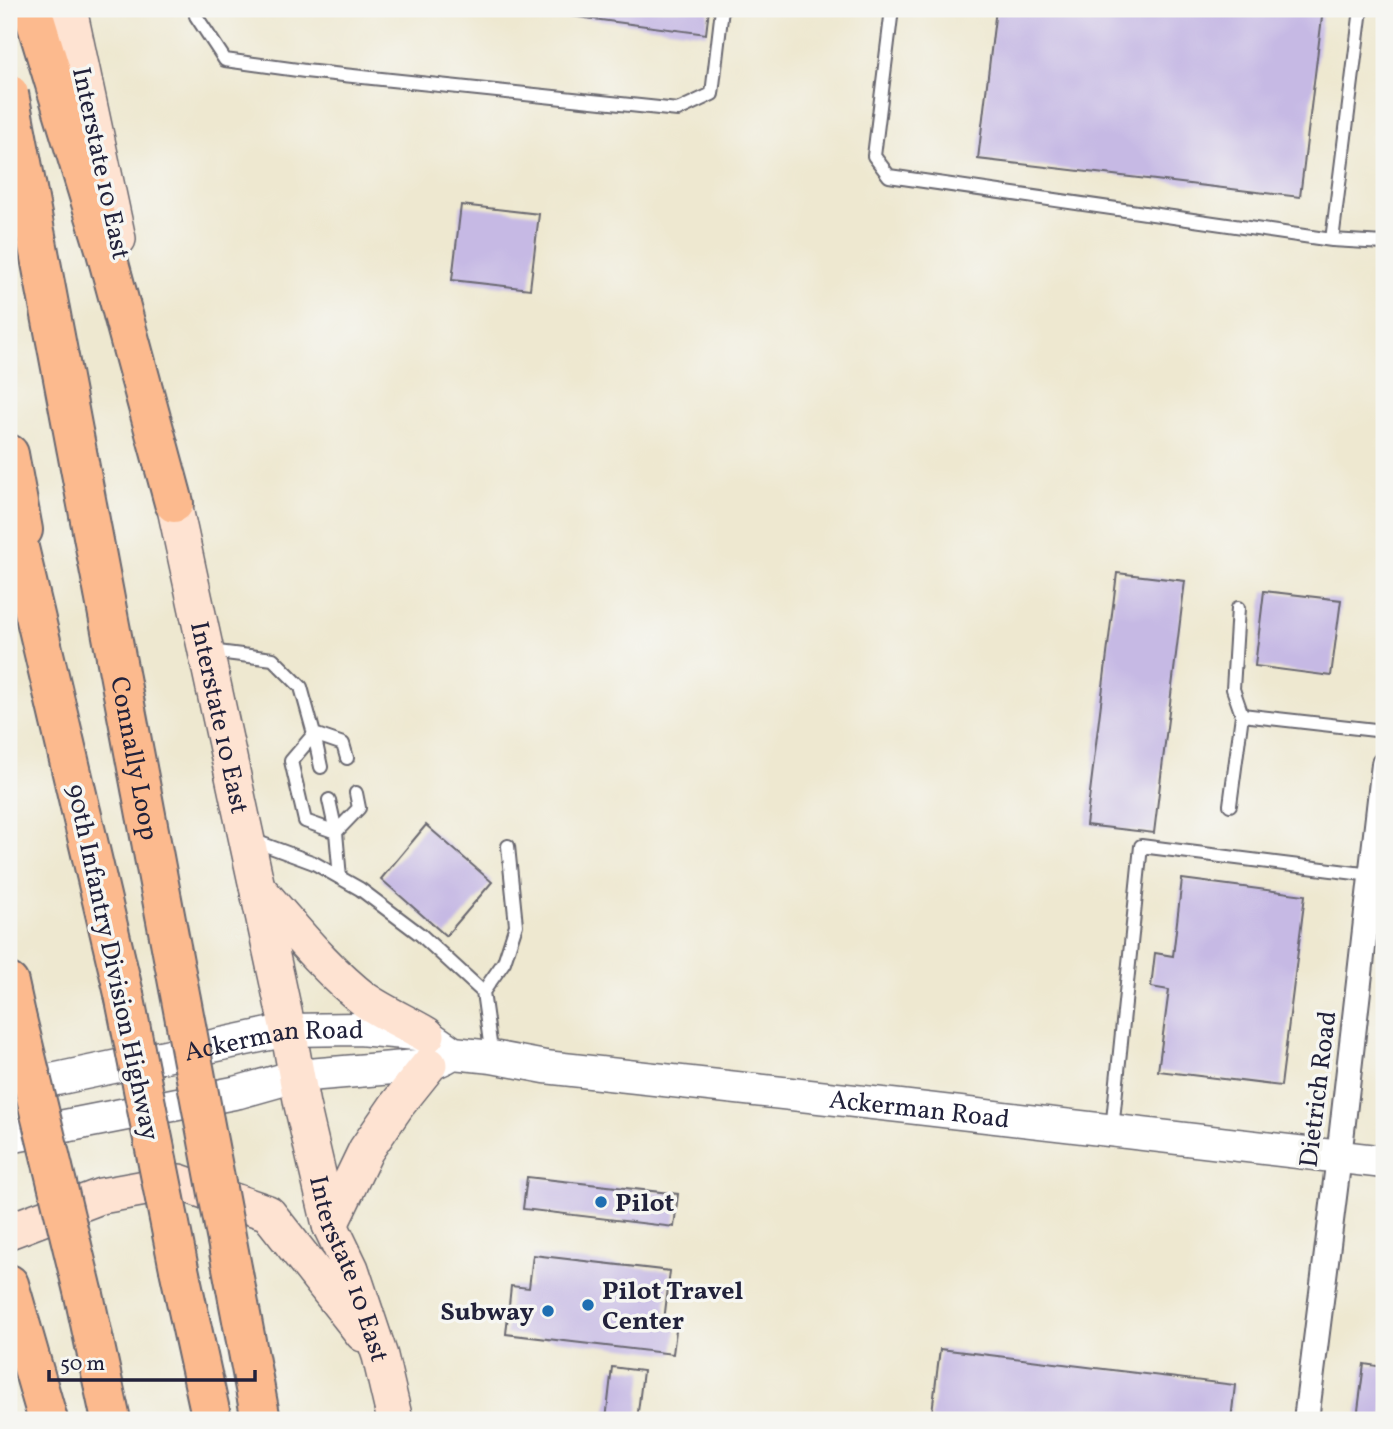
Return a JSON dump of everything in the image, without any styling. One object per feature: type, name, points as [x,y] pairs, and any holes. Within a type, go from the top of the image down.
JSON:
[{"type":"highway","points":[[32,9],[106,252],[174,503]]},
{"type":"highway","name":"Connally Loop","points":[[9,94],[261,1420]]},
{"type":"highway","points":[[9,454],[47,667]]},
{"type":"highway","name":"90th Infantry Division Highway","points":[[9,505],[124,994],[178,1269],[212,1420]]},
{"type":"highway","points":[[13,999],[111,1420]]},
{"type":"highway","points":[[9,1284],[48,1420]]},
{"type":"main road","name":"Interstate 10 East","points":[[69,9],[296,1076],[330,1224],[351,1269],[380,1356],[395,1420]]},
{"type":"main road","points":[[257,888],[350,987],[437,1051],[366,1150],[330,1224]]},
{"type":"main road","points":[[9,1231],[101,1196],[178,1182],[268,1213],[380,1356]]},
{"type":"street","name":"Dietrich Road","points":[[1306,1420],[1383,779]]},
{"type":"street","name":"Ackerman Road","points":[[9,1089],[288,1030],[359,1028],[437,1051],[492,1057],[545,1067],[1384,1163]]},
{"type":"street","name":"Ackerman Road","points":[[9,1137],[239,1091],[296,1076],[437,1051]]},
{"type":"lane","points":[[196,9],[196,16],[225,60],[305,71],[678,110],[712,94],[722,9]]},
{"type":"lane","points":[[892,9],[874,156],[889,176],[1332,240],[1384,243]]},
{"type":"lane","points":[[1332,240],[1361,9]]},
{"type":"lane","points":[[1230,805],[1242,715],[1233,689],[1238,608]]},
{"type":"lane","points":[[206,651],[273,659],[301,687],[321,767]]},
{"type":"lane","points":[[1242,715],[1384,731]]},
{"type":"lane","points":[[314,734],[343,744],[347,758]]},
{"type":"lane","points":[[314,734],[291,761],[305,821],[336,832]]},
{"type":"lane","points":[[336,832],[359,808],[356,793]]},
{"type":"lane","points":[[329,800],[336,832],[340,878]]},
{"type":"lane","points":[[246,837],[314,863],[360,889],[421,934],[483,992]]},
{"type":"lane","points":[[492,1057],[483,992],[503,962],[516,925],[508,846]]},
{"type":"lane","points":[[1112,1131],[1141,846],[1371,875]]},
{"type":"building","points":[[526,9],[709,9],[706,34]]},
{"type":"building","points":[[996,9],[1323,9],[1300,197],[978,159]]},
{"type":"building","points":[[461,205],[539,214],[530,289],[452,280]]},
{"type":"building","points":[[1117,573],[1185,581],[1154,833],[1086,825]]},
{"type":"building","points":[[1264,591],[1341,600],[1331,676],[1255,666]]},
{"type":"building","points":[[426,825],[492,882],[446,936],[381,879]]},
{"type":"building","points":[[1182,879],[1305,895],[1281,1086],[1158,1071],[1169,990],[1151,987],[1155,953],[1173,956]]},
{"type":"building","name":"Pilot","points":[[527,1177],[678,1194],[674,1227],[523,1209]]},
{"type":"building","name":"Pilot Travel Center","points":[[533,1255],[670,1271],[664,1321],[677,1323],[673,1354],[506,1334],[511,1286],[529,1288]]},
{"type":"building","points":[[940,1349],[1235,1385],[1231,1420],[931,1420]]},
{"type":"building","points":[[1364,1364],[1384,1367],[1384,1420],[1357,1418]]},
{"type":"building","points":[[612,1367],[643,1371],[637,1420],[606,1420]]},
{"type":"place","name":"Pilot","points":[[601,1202]]},
{"type":"place","name":"Pilot Travel Center","points":[[588,1305]]},
{"type":"place","name":"Subway","points":[[548,1311]]}]
